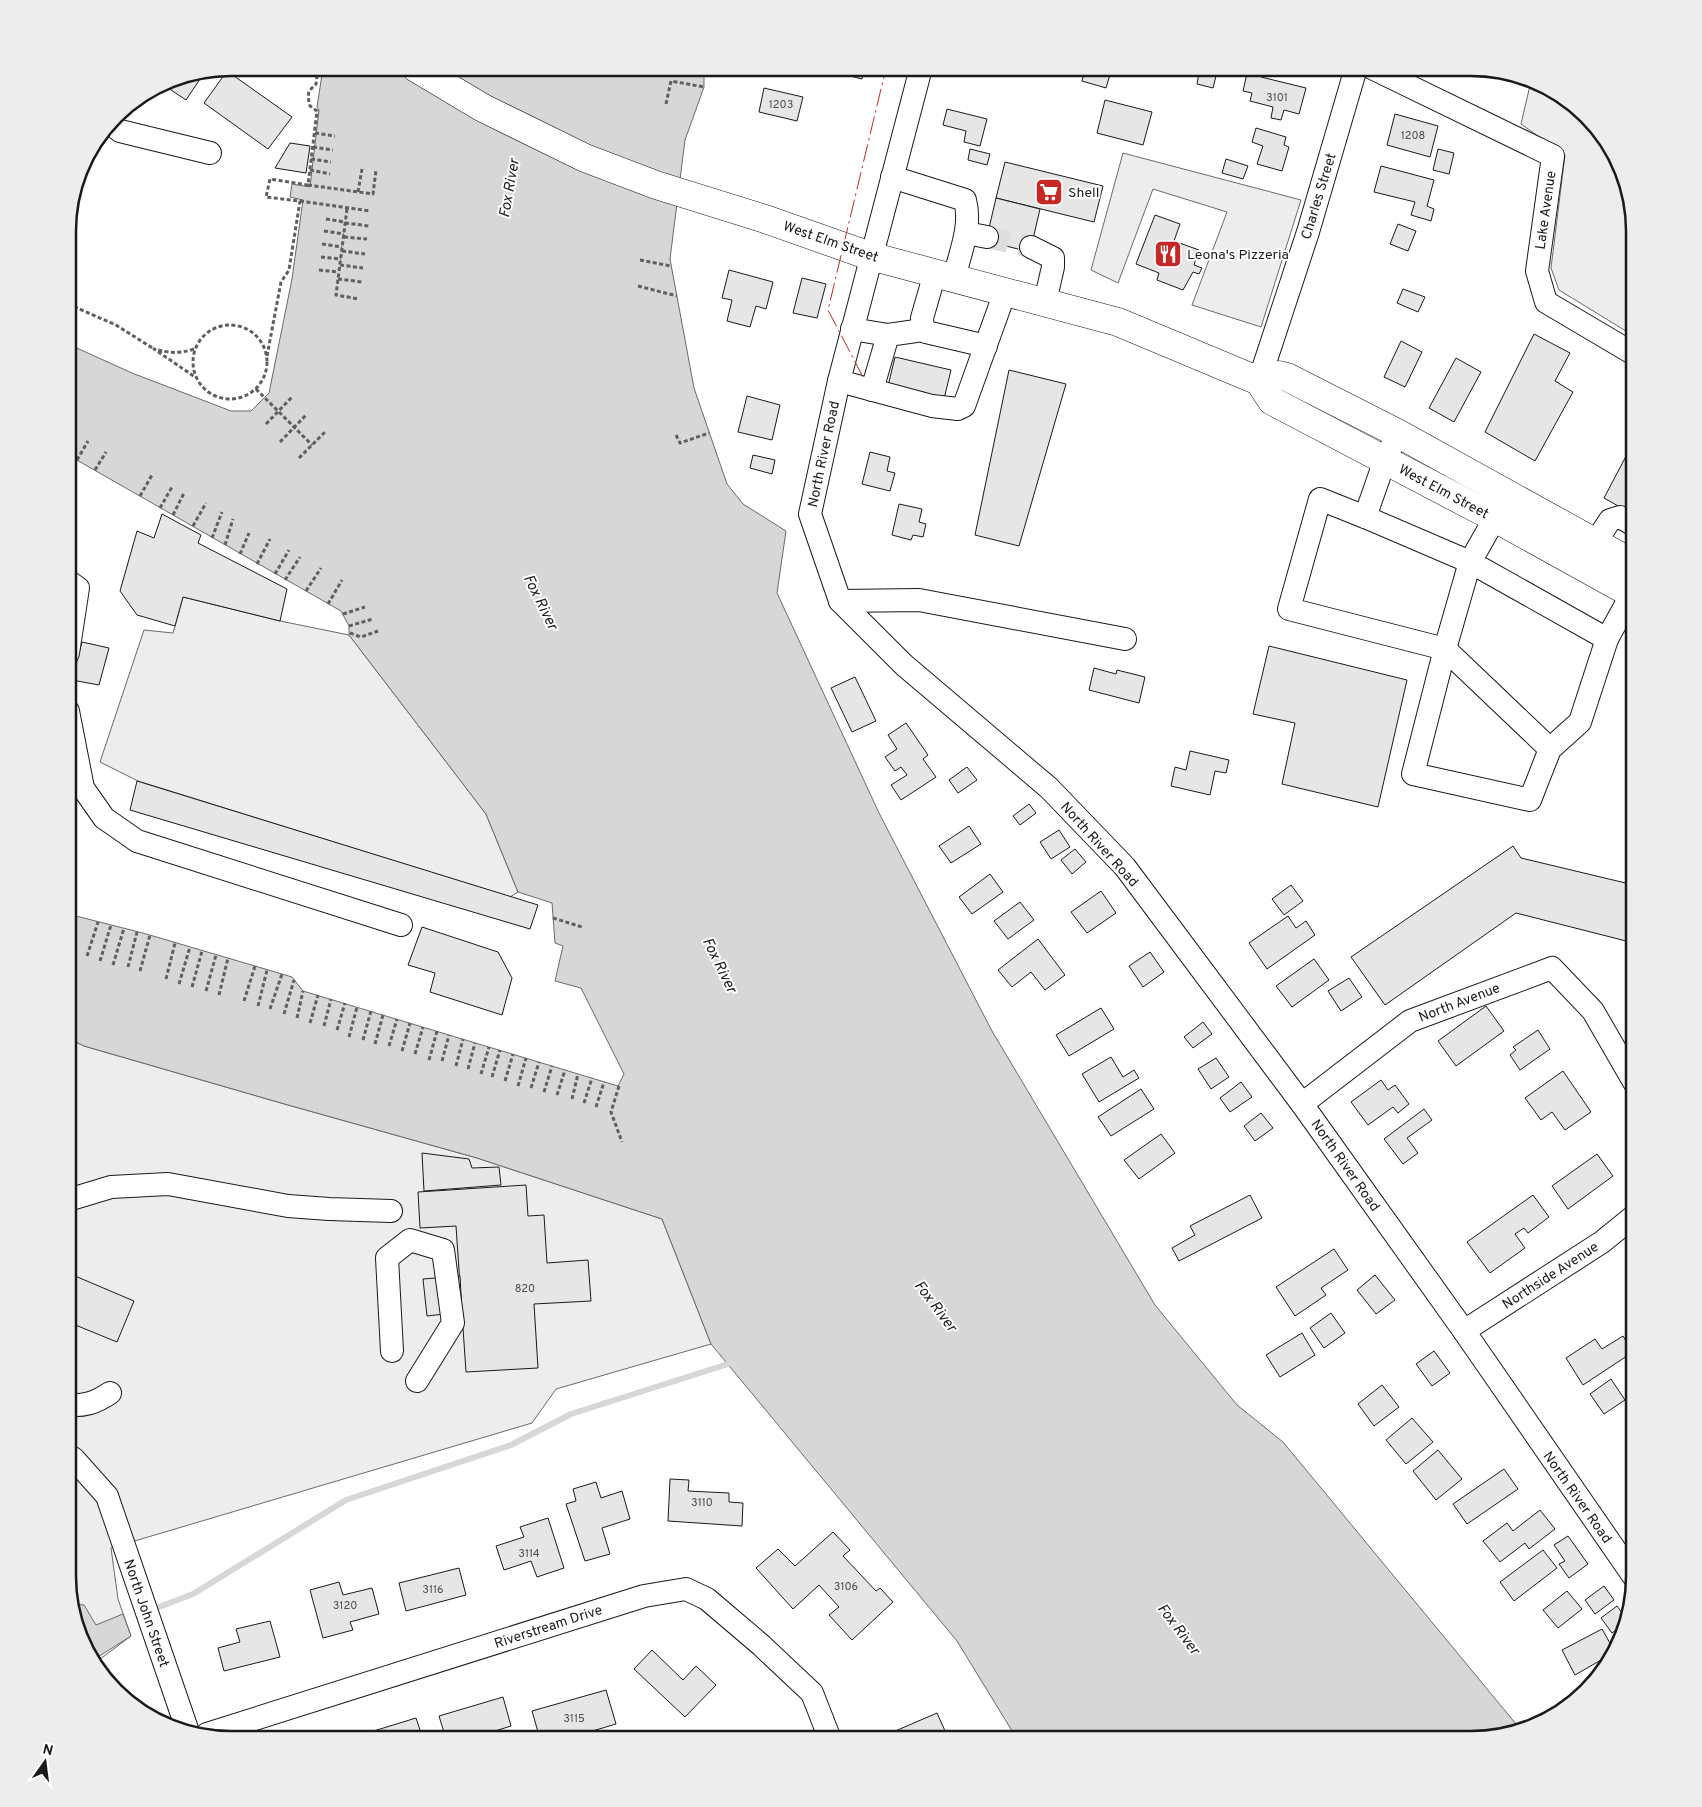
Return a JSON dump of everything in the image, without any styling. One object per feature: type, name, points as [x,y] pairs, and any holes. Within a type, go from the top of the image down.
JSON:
[{"type":"main road","name":"West Elm Street","points":[[430,76],[483,108],[585,158],[870,256],[1118,322],[1259,381],[1272,401],[1626,589]]},
{"type":"main road","name":"West Elm Street","points":[[1259,381],[1279,374],[1287,377],[1398,434],[1626,559]]},
{"type":"street","name":"North River Road","points":[[919,77],[870,256],[839,381],[810,514],[840,601],[904,664],[1049,788],[1125,867],[1302,1104],[1626,1558]]},
{"type":"street","name":"Charles Street","points":[[1259,381],[1308,232],[1353,77]]},
{"type":"street","name":"Lake Avenue","points":[[1390,77],[1553,156],[1537,271],[1546,302],[1626,349]]},
{"type":"street","points":[[116,128],[120,131],[210,154]]},
{"type":"street","points":[[892,177],[965,200],[968,210],[968,226],[976,235],[944,276],[922,318],[923,330]]},
{"type":"street","points":[[1031,246],[1052,258],[1053,267],[1045,302]]},
{"type":"street","points":[[839,381],[932,406],[958,409],[964,406],[1005,292]]},
{"type":"street","points":[[852,329],[888,335],[923,330],[986,346]]},
{"type":"street","points":[[872,390],[888,335]]},
{"type":"street","points":[[1365,517],[1385,460],[1398,434]]},
{"type":"street","points":[[1509,495],[1470,562],[1445,649],[1413,774],[1530,800],[1550,749],[1580,722],[1606,639],[1626,606]]},
{"type":"street","points":[[1550,749],[1445,649],[1289,609],[1320,499],[1470,562],[1606,639]]},
{"type":"street","points":[[1581,566],[1610,520],[1620,516],[1626,520]]},
{"type":"street","points":[[840,601],[919,600],[1125,638]]},
{"type":"street","points":[[77,755],[83,788],[104,818],[137,841],[401,925]]},
{"type":"street","name":"North Avenue","points":[[1302,1104],[1410,1021],[1552,968],[1593,1010],[1626,1068]]},
{"type":"street","points":[[76,1197],[111,1187],[168,1184],[288,1206],[391,1211]]},
{"type":"street","name":"Northside Avenue","points":[[1464,1331],[1602,1242],[1626,1222]]},
{"type":"street","points":[[392,1351],[387,1258],[410,1240],[443,1250],[453,1323],[417,1382]]},
{"type":"street","points":[[76,1406],[83,1406],[102,1398],[110,1392]]},
{"type":"street","name":"North John Street","points":[[76,1461],[106,1496],[185,1724]]},
{"type":"street","name":"Riverstream Drive","points":[[220,1730],[644,1596],[686,1589],[707,1600],[761,1645],[812,1693],[827,1731]]},
{"type":"path","points":[[308,185],[317,111],[310,106],[308,97],[309,92],[316,84],[317,76]]},
{"type":"path","points":[[666,104],[671,81],[704,87]]},
{"type":"path","points":[[315,133],[334,136]]},
{"type":"path","points":[[313,147],[333,150]]},
{"type":"path","points":[[312,158],[331,162]]},
{"type":"path","points":[[358,192],[362,169]]},
{"type":"path","points":[[310,170],[330,174]]},
{"type":"path","points":[[370,211],[266,197],[270,178],[373,194],[376,170]]},
{"type":"path","points":[[267,356],[263,344],[256,335],[246,328],[222,325],[210,330],[201,338],[194,349],[192,361],[200,385],[209,394],[221,399],[234,400],[246,396],[256,389],[264,379],[281,282],[289,270],[300,201]]},
{"type":"path","points":[[347,209],[336,296],[359,299]]},
{"type":"path","points":[[326,219],[369,226]]},
{"type":"path","points":[[324,231],[367,240]]},
{"type":"path","points":[[322,244],[365,254]]},
{"type":"path","points":[[321,257],[341,259]]},
{"type":"path","points":[[640,260],[671,266]]},
{"type":"path","points":[[340,265],[363,268]]},
{"type":"path","points":[[319,270],[338,272]]},
{"type":"path","points":[[338,279],[362,282]]},
{"type":"path","points":[[638,286],[677,296]]},
{"type":"path","points":[[77,308],[116,325],[196,377]]},
{"type":"path","points":[[154,349],[169,353],[181,353],[194,349]]},
{"type":"path","points":[[256,389],[312,445]]},
{"type":"path","points":[[266,424],[292,397]]},
{"type":"path","points":[[280,442],[307,414]]},
{"type":"path","points":[[299,458],[325,432]]},
{"type":"path","points":[[676,435],[680,443],[709,433]]},
{"type":"path","points":[[77,460],[88,442]]},
{"type":"path","points":[[95,470],[106,452]]},
{"type":"path","points":[[140,496],[152,474]]},
{"type":"path","points":[[160,508],[172,486]]},
{"type":"path","points":[[173,515],[184,493]]},
{"type":"path","points":[[193,526],[206,503]]},
{"type":"path","points":[[212,538],[222,512]]},
{"type":"path","points":[[225,544],[232,519]]},
{"type":"path","points":[[240,554],[249,533]]},
{"type":"path","points":[[258,564],[270,539]]},
{"type":"path","points":[[276,574],[289,550]]},
{"type":"path","points":[[285,580],[300,557]]},
{"type":"path","points":[[306,591],[321,568]]},
{"type":"path","points":[[328,604],[342,580]]},
{"type":"path","points":[[343,614],[365,607]]},
{"type":"path","points":[[349,626],[373,619]]},
{"type":"path","points":[[350,633],[361,637],[378,631]]},
{"type":"path","points":[[553,918],[582,926]]},
{"type":"path","points":[[88,956],[98,922]]},
{"type":"path","points":[[100,961],[111,925]]},
{"type":"path","points":[[113,964],[124,928]]},
{"type":"path","points":[[128,967],[137,932]]},
{"type":"path","points":[[140,971],[150,935]]},
{"type":"path","points":[[166,979],[175,943]]},
{"type":"path","points":[[179,984],[190,947]]},
{"type":"path","points":[[192,987],[202,951]]},
{"type":"path","points":[[206,991],[216,955]]},
{"type":"path","points":[[218,995],[228,958]]},
{"type":"path","points":[[244,1002],[255,966]]},
{"type":"path","points":[[258,1006],[267,970]]},
{"type":"path","points":[[270,1009],[282,974]]},
{"type":"path","points":[[284,1014],[294,980]]},
{"type":"path","points":[[297,1018],[303,991]]},
{"type":"path","points":[[310,1023],[318,995]]},
{"type":"path","points":[[324,1026],[331,999]]},
{"type":"path","points":[[336,1030],[345,1003]]},
{"type":"path","points":[[349,1037],[357,1007]]},
{"type":"path","points":[[363,1040],[371,1011]]},
{"type":"path","points":[[376,1044],[383,1015]]},
{"type":"path","points":[[390,1046],[397,1019]]},
{"type":"path","points":[[402,1051],[410,1023]]},
{"type":"path","points":[[415,1054],[423,1027]]},
{"type":"path","points":[[429,1060],[437,1031]]},
{"type":"path","points":[[442,1061],[449,1035]]},
{"type":"path","points":[[456,1066],[463,1039]]},
{"type":"path","points":[[468,1069],[475,1042]]},
{"type":"path","points":[[481,1074],[489,1047]]},
{"type":"path","points":[[492,1076],[500,1050]]},
{"type":"path","points":[[506,1081],[513,1054]]},
{"type":"path","points":[[518,1086],[526,1058]]},
{"type":"path","points":[[532,1088],[539,1062]]},
{"type":"path","points":[[544,1092],[552,1066]]},
{"type":"path","points":[[557,1095],[565,1070]]},
{"type":"path","points":[[572,1099],[578,1074]]},
{"type":"path","points":[[584,1103],[592,1078]]},
{"type":"path","points":[[596,1107],[604,1082]]},
{"type":"path","points":[[619,1086],[611,1112],[622,1142]]},
{"type":"shaded area","points":[[1529,88],[1548,97],[1573,115],[1594,137],[1605,154],[1614,172],[1623,201],[1626,231],[1626,331],[1559,290],[1551,268],[1565,155],[1521,124]]},
{"type":"shaded area","points":[[1123,153],[1301,200],[1261,327],[1192,305],[1227,212],[1153,189],[1118,283],[1091,270]]},
{"type":"shaded area","points":[[183,597],[280,621],[349,635],[486,814],[518,892],[510,897],[138,781],[100,762],[144,630],[173,633]]},
{"type":"shaded area","points":[[76,1042],[281,1103],[477,1158],[662,1219],[711,1344],[556,1389],[532,1423],[111,1548],[118,1599],[131,1636],[100,1659],[88,1635],[79,1606],[76,1576]]},
{"type":"water","name":"Fox River","points":[[322,76],[704,76],[704,87],[685,140],[670,259],[694,388],[727,484],[743,504],[786,531],[777,593],[879,813],[992,1031],[1155,1305],[1237,1405],[1283,1442],[1516,1724],[1501,1728],[1471,1731],[1012,1731],[957,1641],[711,1344],[662,1219],[477,1158],[281,1103],[76,1042],[76,916],[143,933],[292,977],[303,991],[618,1086],[624,1074],[581,988],[555,981],[563,946],[555,943],[552,903],[518,892],[486,814],[349,635],[349,626],[341,611],[77,460],[77,348],[132,373],[231,411],[251,411],[269,393],[292,279],[303,200],[290,197],[292,184],[310,187],[319,110],[317,107]]},
{"type":"water","points":[[79,1605],[84,1605],[96,1625],[123,1614],[131,1636],[99,1656],[88,1635]]},
{"type":"building","points":[[234,76],[292,117],[268,149],[204,103],[223,77]]},
{"type":"building","points":[[1083,77],[1109,77],[1106,88],[1082,81]]},
{"type":"building","points":[[1198,77],[1216,77],[1213,88],[1197,84]]},
{"type":"building","points":[[1246,77],[1261,77],[1306,88],[1299,114],[1284,110],[1281,120],[1271,118],[1273,107],[1250,101],[1252,93],[1243,91]]},
{"type":"building","points":[[199,80],[186,100],[170,89],[181,84]]},
{"type":"building","points":[[764,88],[803,97],[797,121],[759,112]]},
{"type":"building","points":[[1105,100],[1152,112],[1143,145],[1097,133]]},
{"type":"building","points":[[947,109],[987,119],[980,146],[964,142],[966,131],[943,125]]},
{"type":"building","points":[[1395,114],[1438,126],[1430,157],[1387,145]]},
{"type":"building","points":[[1256,128],[1286,137],[1284,145],[1289,147],[1282,171],[1257,164],[1263,146],[1252,142]]},
{"type":"building","points":[[290,143],[310,146],[306,173],[275,168]]},
{"type":"building","points":[[970,149],[990,154],[987,165],[968,160]]},
{"type":"building","points":[[1438,149],[1454,153],[1449,174],[1433,170]]},
{"type":"building","points":[[1226,159],[1248,166],[1243,179],[1222,173]]},
{"type":"building","name":"Shell","points":[[1005,162],[1103,186],[1094,222],[996,198]]},
{"type":"building","points":[[1381,166],[1434,180],[1427,206],[1434,209],[1431,221],[1411,215],[1415,202],[1374,192]]},
{"type":"building","points":[[996,198],[1040,209],[1030,252],[986,241]]},
{"type":"building","points":[[1155,215],[1180,224],[1174,241],[1199,250],[1194,265],[1202,268],[1199,274],[1193,272],[1183,290],[1157,280],[1159,273],[1136,264]]},
{"type":"building","points":[[1398,224],[1416,231],[1408,251],[1390,244]]},
{"type":"building","points":[[729,270],[773,282],[766,309],[756,306],[750,327],[727,321],[732,300],[722,298]]},
{"type":"building","points":[[802,278],[826,284],[817,318],[793,313]]},
{"type":"building","points":[[1403,289],[1425,297],[1418,312],[1397,303]]},
{"type":"building","points":[[1534,334],[1570,353],[1555,381],[1573,392],[1535,461],[1485,432]]},
{"type":"building","points":[[1401,341],[1422,352],[1405,387],[1384,377]]},
{"type":"building","points":[[895,357],[951,370],[944,399],[888,386]]},
{"type":"building","points":[[1456,358],[1481,372],[1454,422],[1429,408]]},
{"type":"building","points":[[1009,370],[1066,384],[1019,546],[975,535]]},
{"type":"building","points":[[747,396],[780,405],[772,440],[738,432]]},
{"type":"building","points":[[870,452],[890,457],[887,471],[895,473],[890,491],[862,484]]},
{"type":"building","points":[[753,455],[775,460],[772,474],[750,468]]},
{"type":"building","points":[[1626,456],[1626,510],[1604,498]]},
{"type":"building","points":[[899,504],[922,509],[919,522],[926,524],[923,537],[913,535],[911,540],[892,535]]},
{"type":"building","points":[[162,514],[201,535],[198,543],[287,589],[280,621],[183,597],[175,626],[137,615],[120,591],[137,531],[154,538]]},
{"type":"building","points":[[82,642],[109,648],[99,685],[77,681],[77,662]]},
{"type":"building","points":[[1269,646],[1407,680],[1378,807],[1282,784],[1295,723],[1253,714]]},
{"type":"building","points":[[1094,668],[1116,674],[1117,670],[1145,677],[1139,703],[1089,690]]},
{"type":"building","points":[[855,677],[876,721],[852,732],[831,688]]},
{"type":"building","points":[[906,723],[928,755],[923,759],[936,777],[901,800],[891,785],[907,775],[901,767],[895,771],[885,757],[897,749],[888,735]]},
{"type":"building","points":[[1190,751],[1229,760],[1226,773],[1215,771],[1210,795],[1171,786],[1175,767],[1186,770]]},
{"type":"building","points":[[967,767],[977,780],[958,793],[949,780]]},
{"type":"building","points":[[137,781],[538,905],[530,929],[130,810]]},
{"type":"building","points":[[1029,804],[1036,813],[1020,825],[1013,816]]},
{"type":"building","points":[[969,826],[981,844],[951,863],[939,846]]},
{"type":"building","points":[[1059,830],[1070,847],[1051,859],[1040,842]]},
{"type":"building","points":[[1513,846],[1521,858],[1626,883],[1626,941],[1516,913],[1385,1005],[1351,957]]},
{"type":"building","points":[[1075,849],[1086,862],[1072,874],[1061,860]]},
{"type":"building","points":[[990,874],[1003,892],[972,914],[959,897]]},
{"type":"building","points":[[1291,885],[1303,901],[1284,915],[1272,899]]},
{"type":"building","points":[[1101,891],[1116,913],[1087,933],[1071,912]]},
{"type":"building","points":[[1020,902],[1034,920],[1008,939],[994,921]]},
{"type":"building","points":[[1288,916],[1296,928],[1306,921],[1315,935],[1267,969],[1249,943]]},
{"type":"building","points":[[422,927],[498,952],[512,978],[502,1015],[430,992],[435,973],[408,965]]},
{"type":"building","points":[[1038,939],[1065,975],[1045,990],[1031,972],[1012,987],[998,970]]},
{"type":"building","points":[[1150,952],[1164,972],[1143,987],[1129,966]]},
{"type":"building","points":[[1314,959],[1329,980],[1292,1007],[1276,986]]},
{"type":"building","points":[[1349,978],[1362,997],[1341,1011],[1328,991]]},
{"type":"building","points":[[1486,1006],[1504,1031],[1456,1066],[1438,1041]]},
{"type":"building","points":[[1101,1008],[1114,1029],[1069,1056],[1056,1035]]},
{"type":"building","points":[[1203,1022],[1212,1034],[1193,1048],[1184,1037]]},
{"type":"building","points":[[1538,1030],[1550,1049],[1520,1070],[1510,1055],[1516,1050],[1513,1047]]},
{"type":"building","points":[[1111,1057],[1123,1077],[1134,1070],[1139,1078],[1099,1102],[1082,1074]]},
{"type":"building","points":[[1216,1058],[1229,1077],[1211,1089],[1198,1069]]},
{"type":"building","points":[[1563,1071],[1591,1112],[1565,1130],[1552,1112],[1541,1120],[1525,1098]]},
{"type":"building","points":[[1381,1080],[1388,1090],[1395,1085],[1409,1104],[1398,1113],[1393,1107],[1368,1125],[1351,1102]]},
{"type":"building","points":[[1241,1082],[1252,1097],[1230,1112],[1220,1098]]},
{"type":"building","points":[[1141,1089],[1154,1109],[1111,1136],[1098,1117]]},
{"type":"building","points":[[1424,1109],[1432,1120],[1407,1138],[1418,1153],[1403,1164],[1384,1139]]},
{"type":"building","points":[[1261,1113],[1273,1128],[1255,1141],[1244,1126]]},
{"type":"building","points":[[1161,1134],[1175,1153],[1139,1179],[1124,1160]]},
{"type":"building","points":[[422,1153],[469,1159],[472,1168],[499,1167],[501,1185],[424,1191]]},
{"type":"building","points":[[1597,1154],[1613,1176],[1568,1209],[1552,1186]]},
{"type":"building","points":[[526,1185],[528,1216],[544,1215],[547,1263],[588,1260],[591,1301],[534,1304],[538,1368],[466,1372],[456,1226],[420,1228],[418,1192]]},
{"type":"building","points":[[1250,1195],[1262,1218],[1179,1261],[1172,1248],[1195,1235],[1190,1226]]},
{"type":"building","points":[[1533,1195],[1549,1217],[1528,1233],[1524,1228],[1515,1234],[1525,1248],[1490,1273],[1467,1242]]},
{"type":"building","points":[[1334,1249],[1348,1270],[1321,1288],[1326,1295],[1295,1316],[1276,1287]]},
{"type":"building","points":[[1375,1275],[1395,1300],[1376,1314],[1357,1290]]},
{"type":"building","points":[[76,1276],[134,1301],[117,1342],[76,1325]]},
{"type":"building","points":[[460,1276],[462,1312],[427,1316],[423,1279]]},
{"type":"building","points":[[1331,1313],[1345,1333],[1324,1348],[1310,1328]]},
{"type":"building","points":[[1302,1333],[1315,1355],[1280,1377],[1266,1355]]},
{"type":"building","points":[[1623,1336],[1626,1341],[1626,1357],[1583,1385],[1566,1358],[1595,1339],[1602,1349]]},
{"type":"building","points":[[1434,1351],[1450,1373],[1432,1386],[1416,1364]]},
{"type":"building","points":[[1611,1379],[1625,1400],[1604,1414],[1590,1394]]},
{"type":"building","points":[[1382,1385],[1399,1407],[1374,1426],[1358,1404]]},
{"type":"building","points":[[1412,1418],[1433,1442],[1406,1464],[1386,1440]]},
{"type":"building","points":[[1438,1450],[1462,1479],[1436,1500],[1413,1471]]},
{"type":"building","points":[[1504,1469],[1518,1489],[1467,1524],[1453,1504]]},
{"type":"building","points":[[670,1479],[689,1480],[688,1491],[729,1493],[729,1502],[743,1503],[742,1526],[668,1521]]},
{"type":"building","points":[[596,1482],[601,1498],[622,1491],[630,1519],[602,1528],[610,1554],[585,1561],[566,1504],[576,1501],[573,1489]]},
{"type":"building","points":[[1540,1510],[1555,1529],[1529,1549],[1525,1543],[1500,1562],[1483,1541],[1507,1523],[1513,1531]]},
{"type":"building","points":[[548,1518],[564,1568],[537,1577],[531,1561],[504,1570],[496,1546],[524,1537],[520,1527]]},
{"type":"building","points":[[833,1532],[850,1550],[843,1556],[876,1591],[880,1588],[893,1602],[852,1640],[829,1615],[839,1607],[819,1585],[793,1609],[756,1568],[778,1549],[795,1566]]},
{"type":"building","points":[[1568,1536],[1588,1564],[1569,1578],[1559,1564],[1565,1561],[1554,1545]]},
{"type":"building","points":[[1543,1550],[1557,1568],[1514,1601],[1500,1582]]},
{"type":"building","points":[[459,1568],[466,1595],[406,1611],[399,1583]]},
{"type":"building","points":[[339,1582],[343,1595],[372,1588],[379,1614],[350,1622],[353,1630],[323,1638],[310,1590]]},
{"type":"building","points":[[1604,1586],[1614,1600],[1595,1614],[1585,1600]]},
{"type":"building","points":[[1567,1591],[1582,1609],[1558,1628],[1543,1610]]},
{"type":"building","points":[[1617,1606],[1621,1612],[1616,1630],[1612,1633],[1601,1618]]},
{"type":"building","points":[[270,1621],[280,1657],[224,1671],[218,1648],[240,1642],[236,1629]]},
{"type":"building","points":[[1602,1629],[1610,1644],[1600,1661],[1575,1675],[1562,1650]]},
{"type":"building","points":[[652,1650],[683,1680],[696,1666],[716,1685],[685,1717],[634,1669]]},
{"type":"building","points":[[606,1690],[616,1724],[592,1731],[538,1731],[532,1711]]},
{"type":"building","points":[[503,1697],[511,1726],[495,1731],[444,1731],[439,1716]]},
{"type":"building","points":[[937,1713],[945,1731],[895,1731]]},
{"type":"building","points":[[416,1718],[420,1731],[374,1731]]},
{"type":"waterway","points":[[159,1607],[193,1594],[346,1500],[511,1445],[571,1414],[728,1364]]},
{"type":"tunnel","points":[[987,237],[1031,247]]},
{"type":"power","points":[[863,377],[828,310],[884,77]]},
{"type":"place","name":"Shell","points":[[1049,192]]},
{"type":"place","name":"Leona's Pizzeria","points":[[1168,254]]}]
